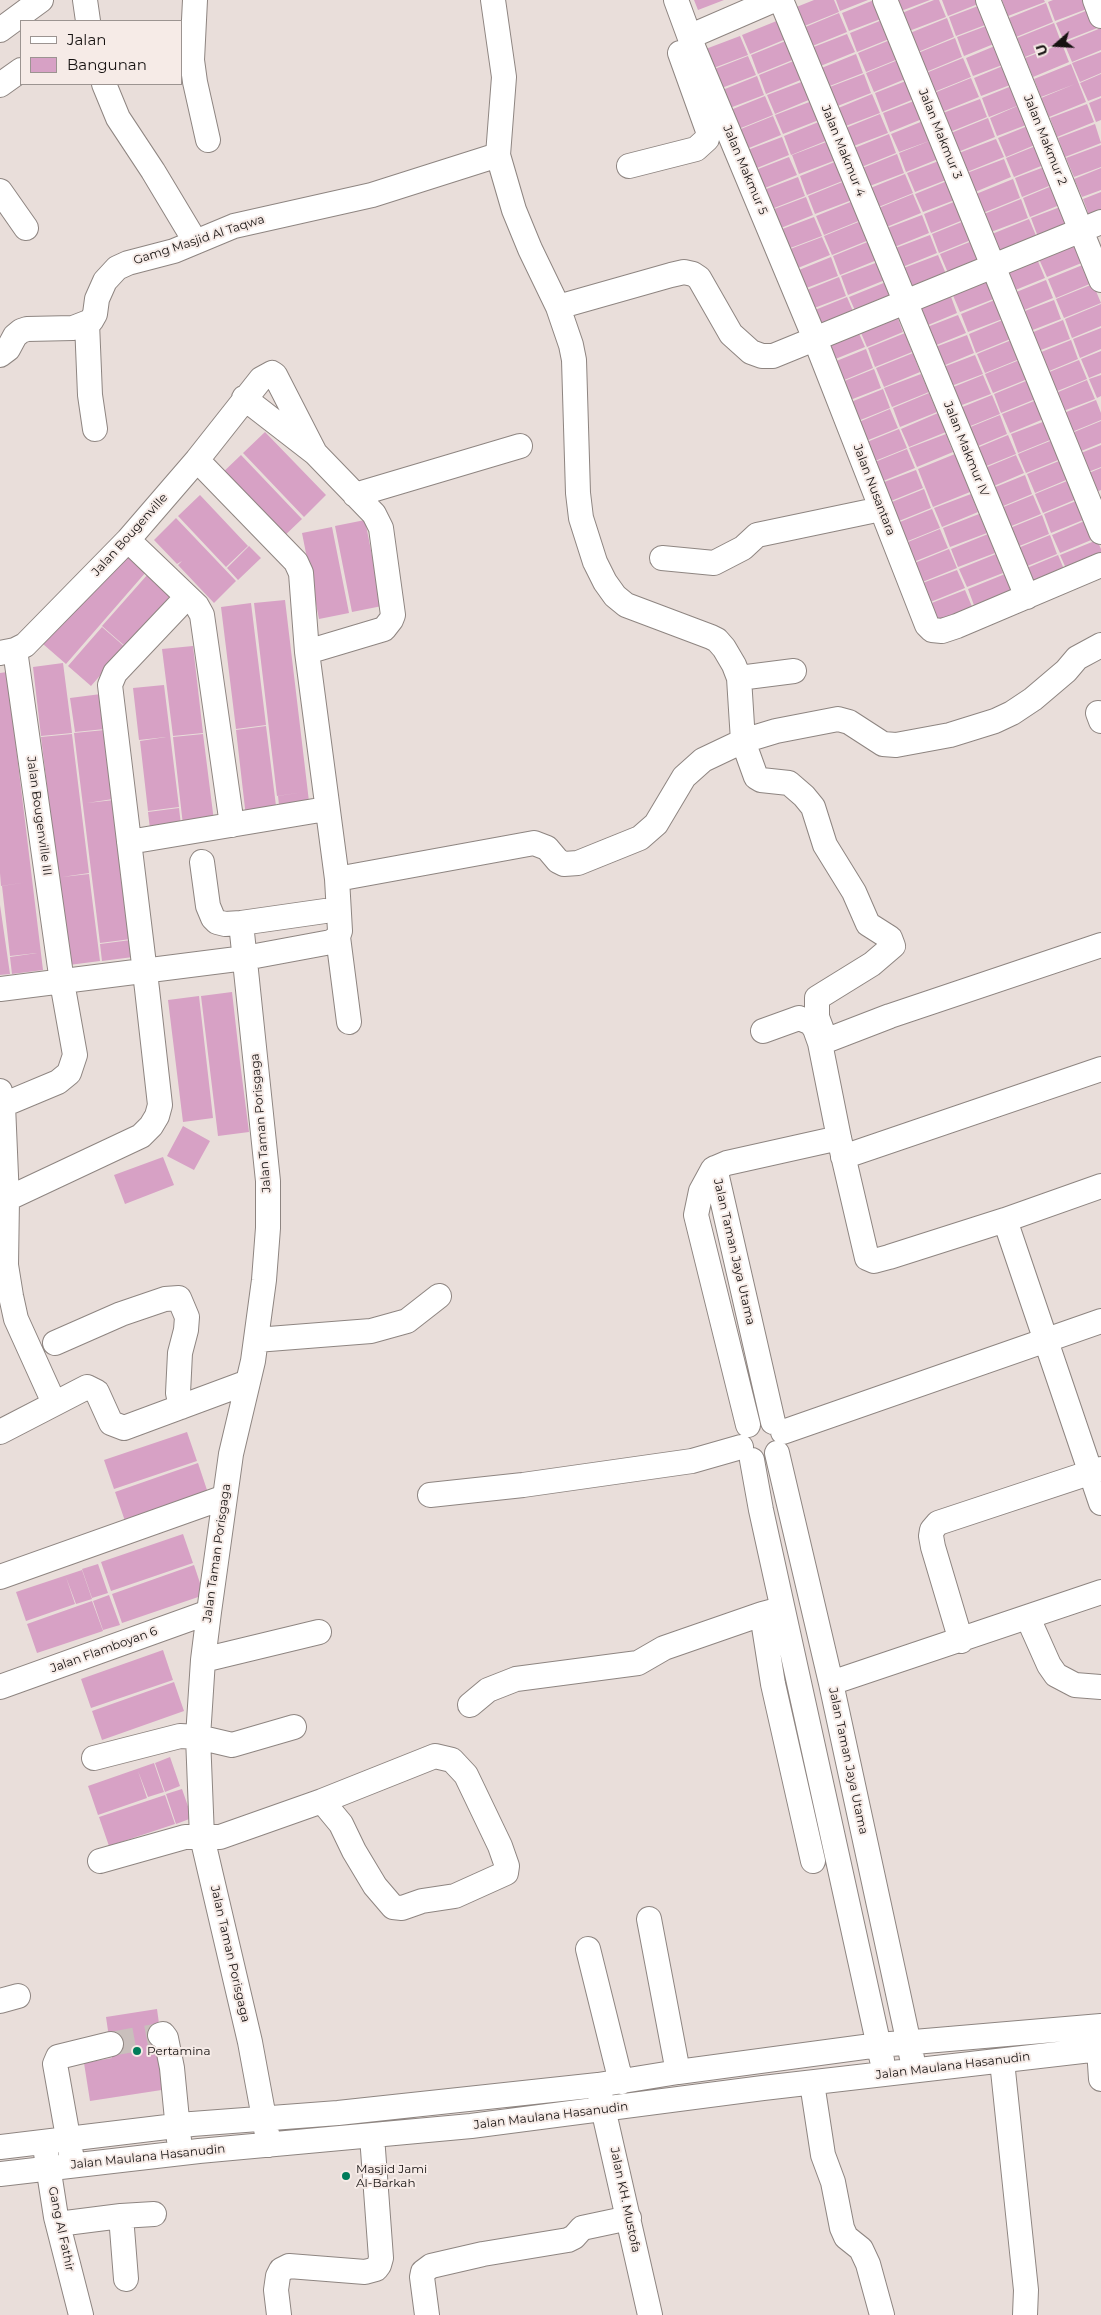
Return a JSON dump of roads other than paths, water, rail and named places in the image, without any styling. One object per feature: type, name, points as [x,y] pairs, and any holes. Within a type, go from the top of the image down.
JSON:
[{"type":"street","points":[[0,30],[41,0]]},
{"type":"street","points":[[86,0],[88,20]]},
{"type":"street","points":[[195,0],[192,60],[208,140]]},
{"type":"street","points":[[493,0],[504,78],[498,155],[514,210],[565,323],[574,360],[578,492],[581,518],[595,562],[605,582],[615,596],[626,605],[717,640],[734,665],[739,678],[743,741],[756,777],[761,780],[789,783],[797,788],[813,807],[826,845],[854,892],[868,924],[890,938],[893,946],[872,964],[817,998],[817,1017],[841,1147],[867,1258],[874,1261],[882,1259],[1005,1220],[1101,1186]]},
{"type":"street","points":[[629,166],[696,149],[708,139],[708,131],[684,34],[660,0]]},
{"type":"street","name":"Jalan Makmur 5","points":[[676,0],[684,34],[815,339]]},
{"type":"street","points":[[684,34],[774,0]]},
{"type":"street","name":"Jalan Makmur 4","points":[[781,0],[905,302]]},
{"type":"street","name":"Jalan Makmur 3","points":[[885,0],[995,267]]},
{"type":"street","name":"Jalan Makmur 2","points":[[988,0],[1091,226],[1101,280]]},
{"type":"street","points":[[1095,0],[1101,16]]},
{"type":"street","points":[[0,85],[20,71]]},
{"type":"street","points":[[104,85],[118,118],[153,171],[195,241]]},
{"type":"street","name":"Gamg Masjid Al Taqwa","points":[[87,323],[95,314],[97,299],[105,281],[117,268],[128,263],[174,251],[234,226],[372,195],[498,155]]},
{"type":"street","points":[[0,191],[26,228]]},
{"type":"street","points":[[558,307],[684,272],[699,278],[731,334],[751,352],[762,356],[773,356],[995,267],[1091,226]]},
{"type":"street","points":[[995,267],[1101,532]]},
{"type":"street","name":"Jalan Makmur IV","points":[[905,302],[1027,596]]},
{"type":"street","points":[[0,355],[8,349],[15,336],[27,329],[73,328],[87,323],[90,395],[95,429]]},
{"type":"street","name":"Jalan Nusantara","points":[[815,339],[927,625],[932,630],[942,631],[1027,596]]},
{"type":"street","name":"Jalan Bougenville","points":[[8,651],[32,639],[128,540],[197,460],[260,379],[272,373],[275,375],[315,453]]},
{"type":"street","points":[[244,398],[315,453],[374,514],[381,528],[393,615],[384,629],[307,652]]},
{"type":"street","points":[[355,495],[520,446]]},
{"type":"street","points":[[197,460],[296,562],[301,573],[307,652],[336,880],[340,930],[338,937],[349,1022]]},
{"type":"street","points":[[662,558],[714,562],[743,548],[757,535],[882,509]]},
{"type":"street","points":[[128,540],[186,598],[197,606],[202,615],[232,825]]},
{"type":"street","points":[[1027,596],[1101,565]]},
{"type":"street","points":[[7,1198],[141,1136],[158,1116],[160,1105],[110,685],[115,673],[186,598]]},
{"type":"street","points":[[336,880],[528,843],[534,843],[547,848],[558,861],[564,864],[578,863],[640,838],[656,824],[684,777],[703,760],[743,741],[776,731],[838,719],[848,722],[883,744],[896,746],[950,736],[995,721],[1012,713],[1040,694],[1077,658],[1101,644]]},
{"type":"street","name":"Jalan Bougenville III","points":[[2,1098],[58,1082],[69,1074],[75,1055],[8,651]]},
{"type":"street","points":[[739,678],[794,671]]},
{"type":"street","points":[[129,842],[326,809]]},
{"type":"street","points":[[202,862],[208,906],[213,918],[217,922],[225,924],[241,923],[325,911]]},
{"type":"street","name":"Jalan Taman Porisgaga","points":[[241,923],[268,1181],[264,1280],[248,1382],[230,1454],[203,1660],[198,1737],[202,1837],[250,2042],[269,2145]]},
{"type":"street","points":[[0,990],[245,958],[331,942],[338,937]]},
{"type":"street","points":[[823,1042],[890,1016],[1101,945]]},
{"type":"street","points":[[763,1031],[799,1018],[804,1019],[815,1029],[823,1042]]},
{"type":"street","points":[[715,1168],[727,1162],[841,1147],[1101,1069]]},
{"type":"street","points":[[2,1098],[7,1198],[6,1265],[16,1319],[54,1403]]},
{"type":"street","name":"Jalan Taman Jaya Utama","points":[[715,1168],[778,1435],[914,2070]]},
{"type":"street","name":"Jalan Taman Jaya Utama","points":[[715,1168],[700,1191],[696,1215],[747,1444],[773,1612],[798,1679],[885,2074]]},
{"type":"street","points":[[1005,1220],[1046,1341],[1096,1470],[1101,1503]]},
{"type":"street","points":[[256,1340],[370,1331],[407,1321],[439,1296]]},
{"type":"street","points":[[55,1344],[121,1314],[165,1299],[180,1298],[187,1317],[180,1353],[178,1393],[181,1407]]},
{"type":"street","points":[[747,1444],[766,1460],[778,1435],[1101,1322]]},
{"type":"street","points":[[0,1432],[82,1388],[92,1388],[97,1392],[111,1423],[124,1428],[248,1382]]},
{"type":"street","points":[[430,1495],[523,1485],[692,1461],[747,1444],[764,1420],[778,1435]]},
{"type":"street","points":[[961,1640],[933,1547],[932,1530],[938,1523],[1096,1470]]},
{"type":"street","points":[[0,1576],[225,1497]]},
{"type":"street","points":[[831,1683],[1101,1592]]},
{"type":"street","name":"Jalan Flamboyan 6","points":[[0,1687],[209,1612]]},
{"type":"street","points":[[470,1705],[488,1690],[516,1679],[638,1663],[664,1648],[773,1612],[774,1684],[813,1861]]},
{"type":"street","points":[[1028,1618],[1049,1665],[1056,1676],[1075,1685],[1101,1687]]},
{"type":"street","points":[[203,1660],[319,1632]]},
{"type":"street","points":[[774,1684],[798,1679]]},
{"type":"street","points":[[94,1758],[180,1736],[198,1737],[232,1745],[294,1727]]},
{"type":"street","points":[[100,1861],[186,1836],[220,1838],[322,1801],[435,1756],[452,1760],[466,1776],[500,1846],[507,1866],[506,1874],[455,1896],[422,1901],[402,1908],[393,1907],[375,1886],[354,1851],[341,1824],[322,1801]]},
{"type":"street","points":[[806,1826],[830,1822]]},
{"type":"street","points":[[649,1919],[678,2072]]},
{"type":"street","name":"Jalan KH. Mustofa","points":[[588,1949],[610,2084],[606,2116],[650,2315]]},
{"type":"street","points":[[160,2035],[163,2034],[166,2038],[172,2068],[180,2153]]},
{"type":"street","name":"Jalan Maulana Hasanudin","points":[[0,2147],[177,2126],[610,2084],[678,2072],[879,2045],[908,2043],[1100,2052]]},
{"type":"street","points":[[72,2166],[69,2138],[55,2064],[58,2057],[110,2044]]},
{"type":"street","name":"Jalan Maulana Hasanudin","points":[[0,2174],[50,2179],[72,2166],[180,2153],[814,2096],[885,2074],[914,2070],[1003,2076],[1100,2052]]},
{"type":"street","points":[[1003,2076],[1026,2290],[1025,2315]]},
{"type":"street","points":[[814,2096],[823,2155],[833,2182],[842,2228],[846,2237],[861,2249],[868,2264],[882,2315]]},
{"type":"street","points":[[279,2315],[276,2290],[278,2276],[281,2270],[289,2266],[371,2271],[376,2269],[381,2258],[372,2136]]},
{"type":"street","name":"Gang Al Fathir","points":[[43,2142],[57,2221],[81,2315]]},
{"type":"street","points":[[57,2221],[154,2214]]},
{"type":"street","points":[[121,2216],[126,2278]]},
{"type":"street","points":[[427,2315],[422,2278],[423,2272],[431,2266],[483,2254],[568,2240],[574,2237],[582,2228],[629,2218]]},
{"type":"tunnel","points":[[111,2044],[160,2035]]},
{"type":"place","name":"Pertamina","points":[[137,2051]]},
{"type":"place","name":"Masjid Jami Al-Barkah","points":[[346,2176]]}]
